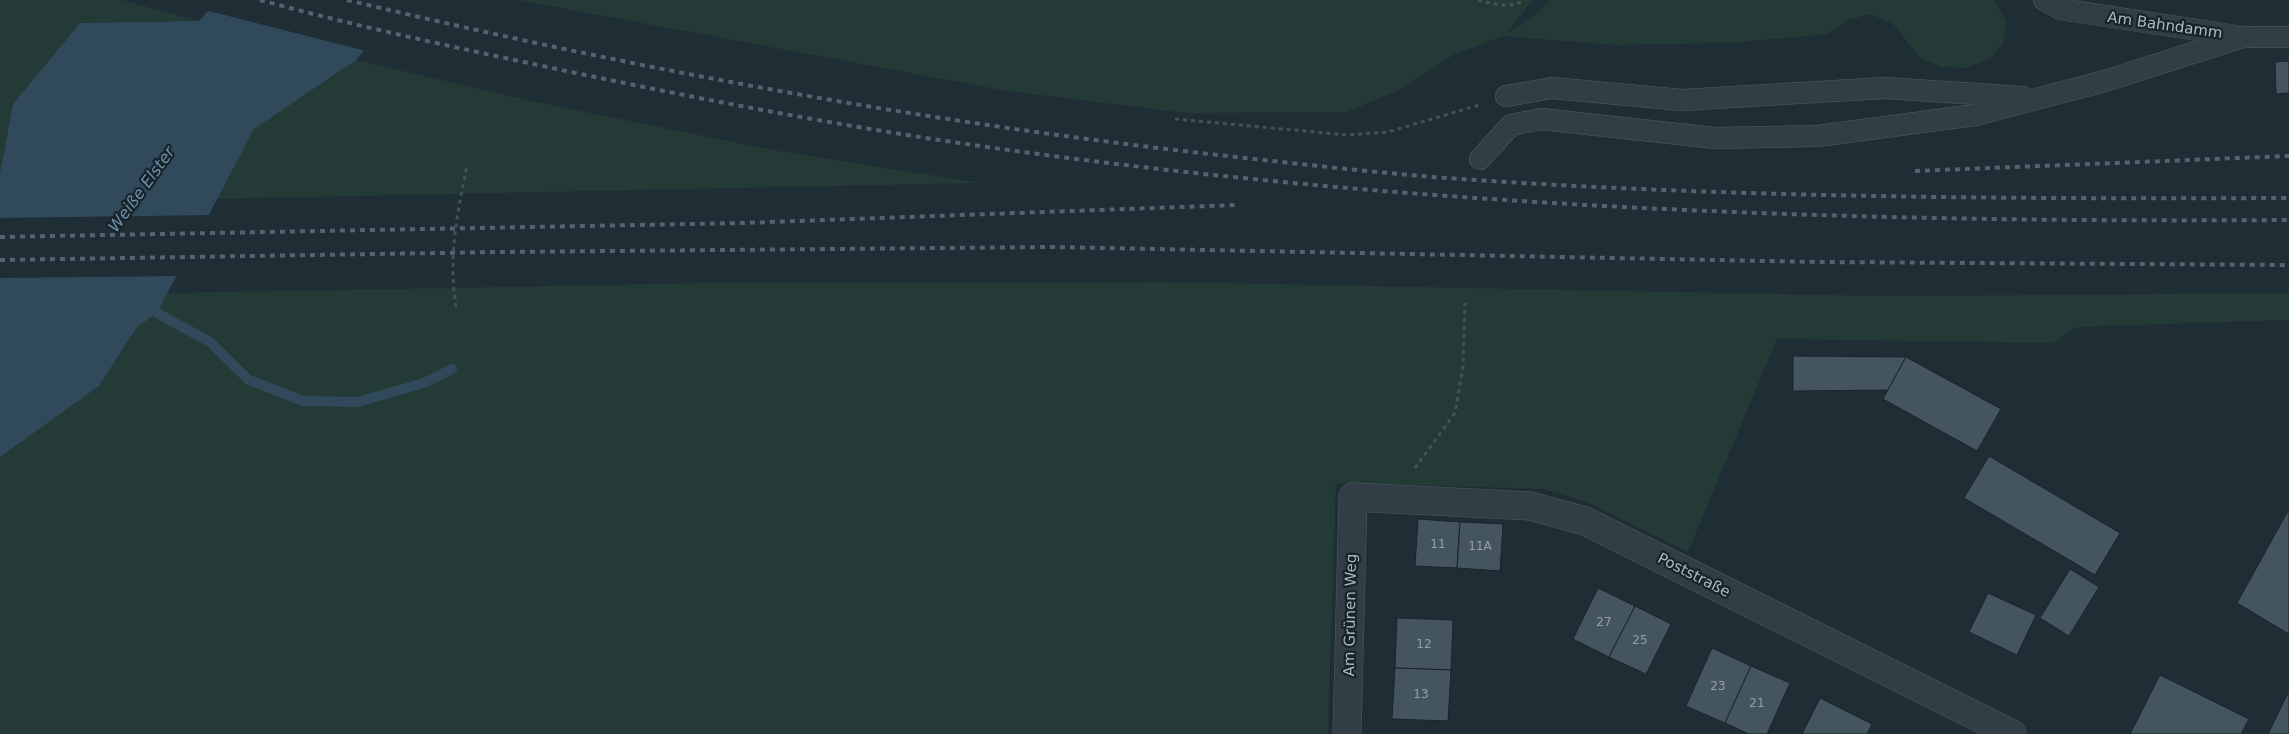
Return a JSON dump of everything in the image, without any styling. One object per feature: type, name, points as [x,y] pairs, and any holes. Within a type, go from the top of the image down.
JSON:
[{"type":"street","name":"Poststraße","points":[[1353,497],[1530,506],[1585,521],[2012,734]]},
{"type":"street","name":"Am Grünen Weg","points":[[1348,734],[1353,497]]},
{"type":"lane","name":"Am Bahndamm","points":[[2044,0],[2060,9],[2243,36],[2289,37]]},
{"type":"lane","points":[[1480,159],[1511,125],[1540,119],[1715,138],[1818,136],[1976,115],[2105,81],[2243,36]]},
{"type":"lane","points":[[1506,96],[1552,88],[1682,100],[1885,88],[2040,98]]},
{"type":"path","points":[[1478,0],[1498,5],[1519,4],[1525,0]]},
{"type":"path","points":[[1175,119],[1347,135],[1388,132],[1506,96]]},
{"type":"path","points":[[456,307],[452,280],[456,221],[467,166]]},
{"type":"path","points":[[1407,500],[1414,468],[1456,413],[1463,366],[1465,303]]},
{"type":"green space","points":[[0,0],[122,0],[199,21],[80,23],[13,104],[0,173]]},
{"type":"green space","points":[[518,0],[1533,0],[1506,34],[1537,13],[1550,0],[1994,0],[2006,21],[2004,42],[1991,58],[1966,68],[1941,67],[1919,57],[1893,24],[1870,14],[1846,21],[1828,34],[1730,43],[1613,45],[1504,36],[1455,54],[1401,89],[1347,112],[1185,113],[1001,90]]},
{"type":"green space","points":[[356,60],[532,101],[773,150],[981,183],[213,199],[249,126]]},
{"type":"green space","points":[[1168,282],[1885,296],[2289,293],[2289,320],[2077,327],[2053,343],[1777,339],[1688,552],[1584,501],[1543,489],[1336,483],[1328,734],[0,734],[0,457],[99,386],[137,327],[157,313],[168,293],[705,283]]},
{"type":"water","name":"Weiße Elster","points":[[218,0],[407,0],[356,60],[254,129],[157,313],[137,327],[99,386],[0,457],[0,173],[13,104],[80,23],[199,21]]},
{"type":"pier","points":[[215,0],[409,0],[366,51],[205,10]]},
{"type":"pier","points":[[211,215],[179,276],[0,278],[0,218]]},
{"type":"building","points":[[2289,61],[2289,93],[2276,94],[2275,62]]},
{"type":"building","points":[[1793,356],[1906,357],[1888,390],[1793,391]]},
{"type":"building","points":[[1906,357],[2001,409],[1977,451],[1883,399]]},
{"type":"building","points":[[1989,456],[2120,533],[2095,575],[1964,498]]},
{"type":"building","points":[[2289,509],[2289,634],[2237,603]]},
{"type":"building","points":[[1418,519],[1460,522],[1457,568],[1415,566]]},
{"type":"building","points":[[1460,522],[1503,524],[1500,571],[1457,568]]},
{"type":"building","points":[[2070,569],[2099,587],[2069,636],[2040,618]]},
{"type":"building","points":[[1598,588],[1635,606],[1609,657],[1573,639]]},
{"type":"building","points":[[1988,593],[2036,615],[2017,655],[1969,632]]},
{"type":"building","points":[[1635,606],[1671,624],[1646,674],[1609,657]]},
{"type":"building","points":[[1397,618],[1453,620],[1451,670],[1395,668]]},
{"type":"building","points":[[1712,648],[1751,666],[1725,723],[1686,706]]},
{"type":"building","points":[[1751,666],[1790,683],[1767,734],[1749,734],[1725,723]]},
{"type":"building","points":[[1395,668],[1451,670],[1448,721],[1392,719]]},
{"type":"building","points":[[2160,675],[2249,719],[2241,734],[2130,734]]},
{"type":"building","points":[[2289,691],[2289,734],[2268,734]]},
{"type":"building","points":[[1820,698],[1872,724],[1867,734],[1802,734]]},
{"type":"waterway","points":[[157,313],[210,342],[249,380],[303,401],[358,402],[424,383],[452,369]]},
{"type":"railway","points":[[260,0],[454,47],[738,105],[960,143],[1174,171],[1333,187],[1651,208],[1970,219],[2289,220]]},
{"type":"railway","points":[[347,0],[563,49],[671,71],[889,110],[1108,142],[1353,170],[1540,184],[1754,193],[1861,196],[2289,198]]},
{"type":"railway","points":[[1915,171],[2289,156]]},
{"type":"railway","points":[[0,237],[743,223],[1236,205]]},
{"type":"railway","points":[[0,260],[501,252],[1053,247],[1817,262],[2289,265]]}]
